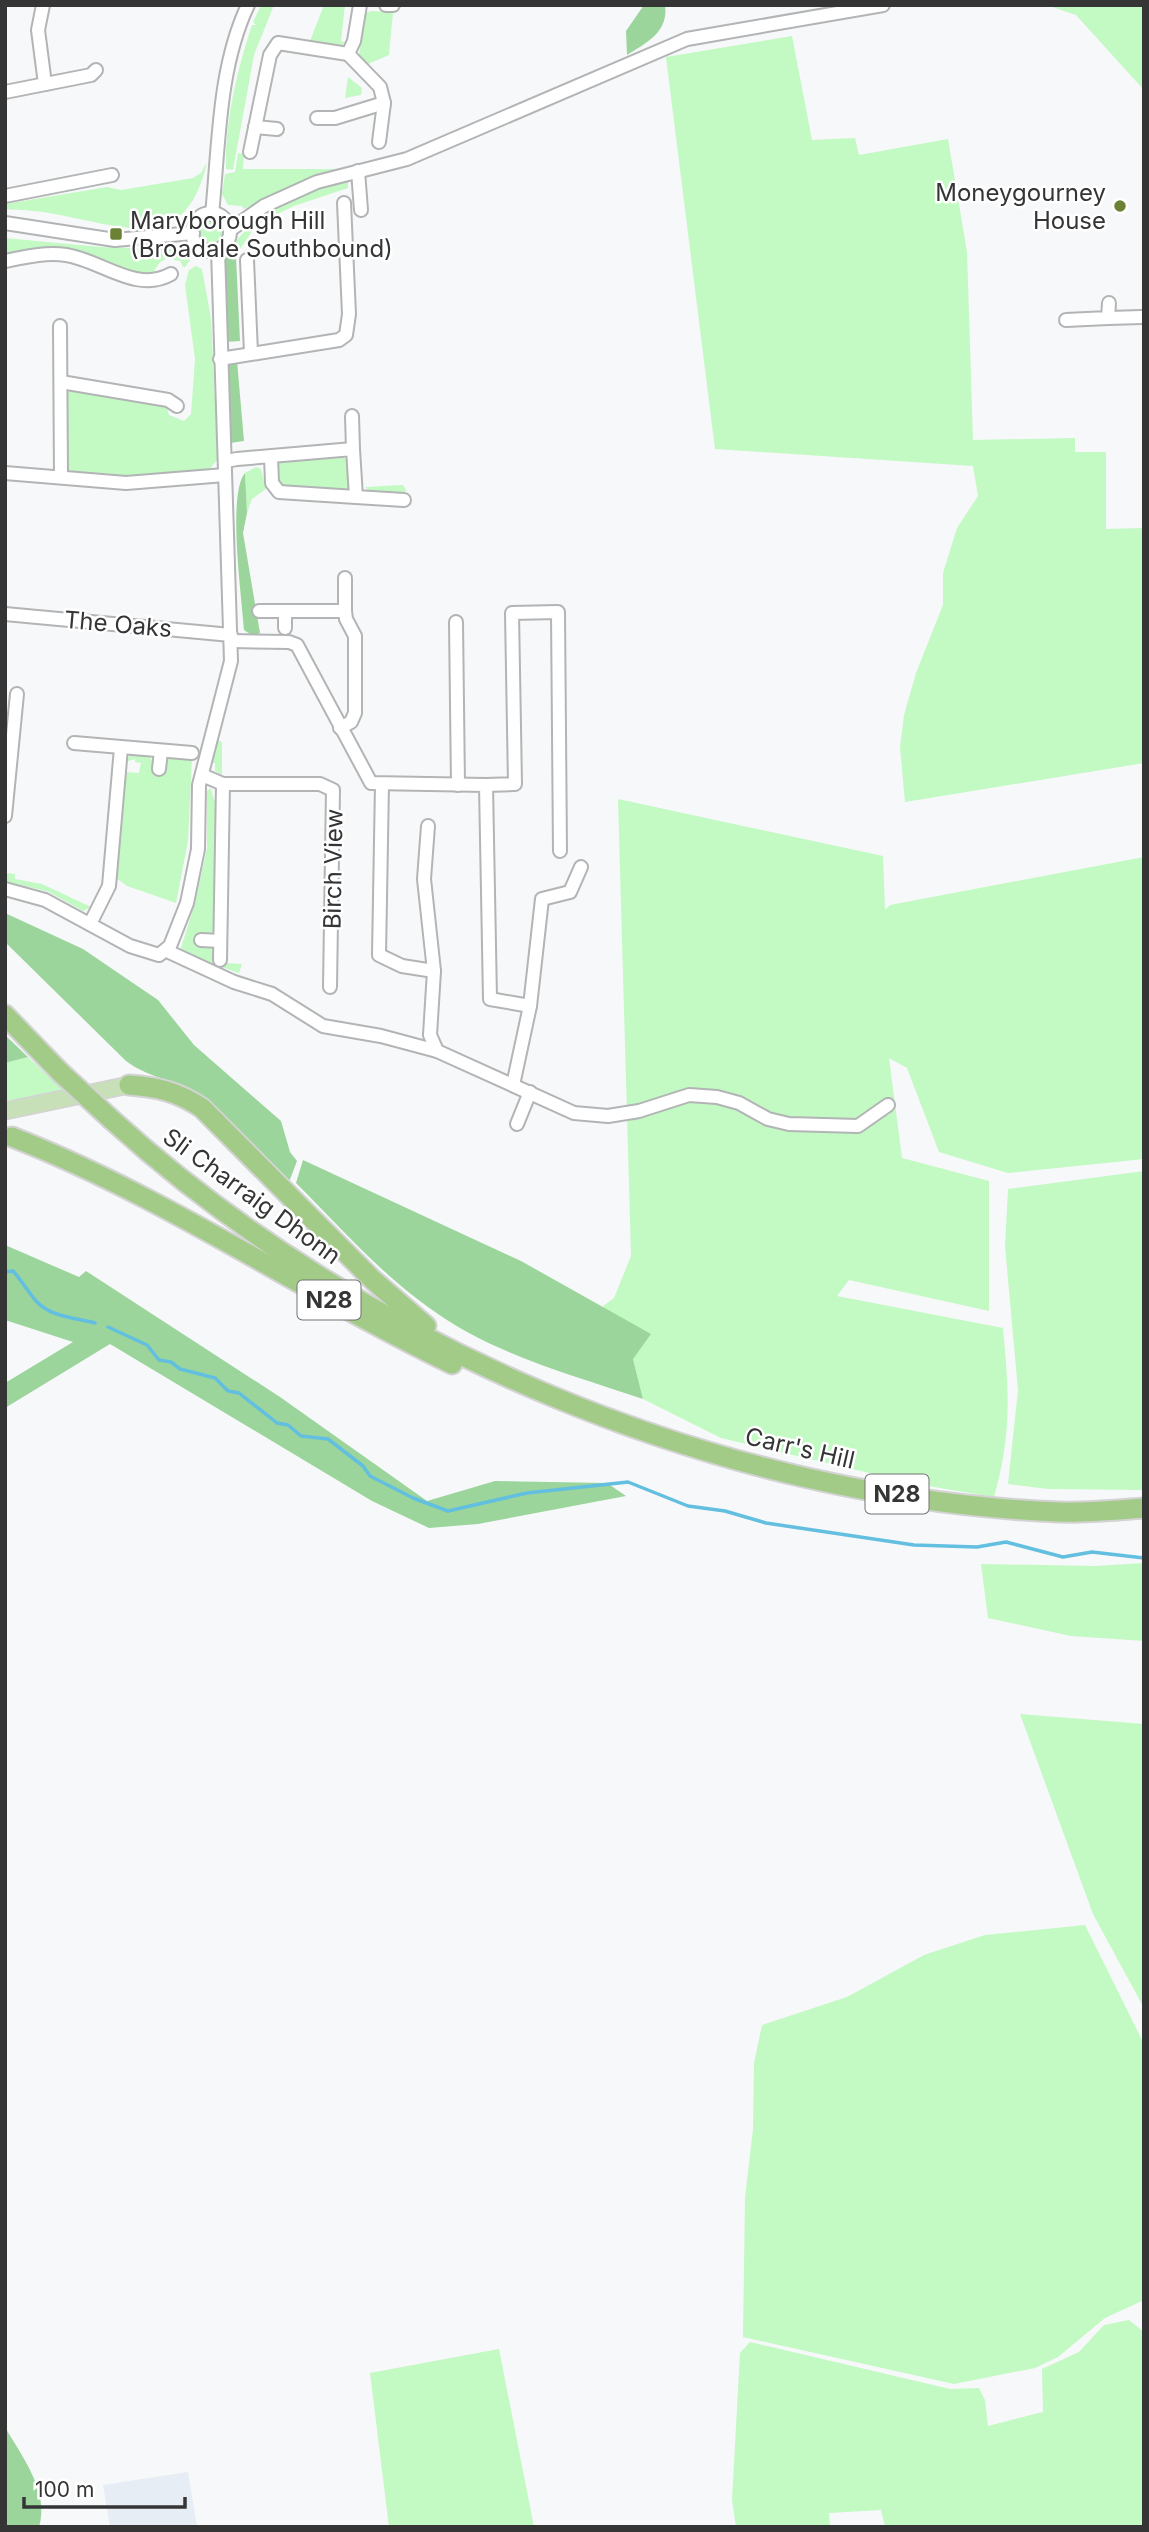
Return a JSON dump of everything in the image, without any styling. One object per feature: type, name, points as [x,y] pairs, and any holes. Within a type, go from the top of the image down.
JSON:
[{"type":"highway","name":"Sli Charraig Dhonn","points":[[5,1016],[60,1072],[166,1170],[353,1297],[519,1381],[657,1434]]},
{"type":"highway","name":"N28","points":[[129,1085],[156,1087],[180,1094],[202,1108],[356,1263],[424,1325],[498,1361],[629,1417],[657,1434]]},
{"type":"highway","name":"N28","points":[[9,1136],[63,1157],[113,1182],[236,1246],[396,1337],[472,1374],[561,1410],[618,1427],[657,1434]]},
{"type":"highway","name":"Carr's Hill","points":[[657,1434],[746,1463],[839,1483],[970,1505],[1062,1512],[1144,1508]]},
{"type":"main road","points":[[9,1136],[7,1111],[129,1085]]},
{"type":"street","points":[[43,5],[38,30],[45,84]]},
{"type":"street","points":[[212,214],[225,88],[248,5]]},
{"type":"street","points":[[348,54],[354,41],[360,5]]},
{"type":"street","points":[[386,5],[393,5]]},
{"type":"street","points":[[230,230],[244,218],[291,193],[331,177],[407,159],[688,39],[883,5]]},
{"type":"street","points":[[250,152],[270,55],[278,43],[348,54]]},
{"type":"street","points":[[348,54],[354,64],[369,74],[380,87],[384,103],[379,142]]},
{"type":"street","points":[[5,92],[91,75],[96,70]]},
{"type":"street","points":[[317,118],[335,118],[384,103]]},
{"type":"street","points":[[255,127],[277,129]]},
{"type":"street","points":[[358,171],[361,210]]},
{"type":"street","points":[[5,196],[112,175]]},
{"type":"street","points":[[220,359],[339,340],[346,335],[349,314],[344,203]]},
{"type":"street","points":[[212,214],[224,218],[230,230],[228,242],[218,250],[201,248],[193,233],[196,221],[212,214]]},
{"type":"street","points":[[5,223],[115,240],[193,233]]},
{"type":"street","points":[[167,951],[187,903],[198,849],[198,797],[205,758],[227,682],[231,638],[218,250]]},
{"type":"street","points":[[5,261],[44,254],[65,255],[144,281],[159,281],[171,274]]},
{"type":"street","points":[[247,260],[251,353]]},
{"type":"street","points":[[1108,318],[1109,303]]},
{"type":"street","points":[[1066,320],[1142,317]]},
{"type":"street","points":[[60,326],[61,477]]},
{"type":"street","points":[[61,382],[168,400],[177,406]]},
{"type":"street","points":[[352,416],[356,497]]},
{"type":"street","points":[[226,460],[353,449]]},
{"type":"street","points":[[271,456],[272,483],[279,492],[404,500]]},
{"type":"street","points":[[5,473],[126,483],[225,475]]},
{"type":"street","points":[[345,578],[345,619],[355,636],[355,713],[351,722],[340,729],[367,780],[382,784],[514,784],[512,613],[558,612],[560,851]]},
{"type":"street","points":[[259,611],[345,611]]},
{"type":"street","points":[[285,611],[285,628]]},
{"type":"street","name":"The Oaks","points":[[5,614],[289,642],[297,645],[340,729]]},
{"type":"street","points":[[456,622],[458,785]]},
{"type":"street","points":[[5,816],[10,718],[17,694]]},
{"type":"street","points":[[75,743],[192,754]]},
{"type":"street","points":[[90,924],[109,886],[121,748]]},
{"type":"street","points":[[159,769],[161,751]]},
{"type":"street","name":"Birch View","points":[[202,775],[223,784],[320,784],[333,790],[330,981],[346,976]]},
{"type":"street","points":[[220,960],[223,784]]},
{"type":"street","points":[[382,784],[379,955],[402,966],[434,971]]},
{"type":"street","points":[[486,785],[490,999],[530,1006]]},
{"type":"street","points":[[428,826],[424,879],[434,971],[430,1035],[438,1051]]},
{"type":"street","points":[[513,1085],[530,1006],[542,899],[570,892],[581,867]]},
{"type":"street","points":[[5,889],[45,900],[134,948],[157,954],[167,951],[234,982],[272,995],[323,1026],[381,1036],[438,1051],[574,1113],[594,1117],[639,1111],[689,1095],[717,1097],[739,1104],[768,1119],[789,1124],[858,1126],[888,1105]]},
{"type":"street","points":[[201,940],[220,941]]},
{"type":"street","points":[[517,1124],[530,1092]]},
{"type":"shaded area","points":[[188,2472],[197,2527],[110,2527],[103,2485]]},
{"type":"green space","points":[[261,5],[274,5],[254,55],[233,170],[226,169],[233,96],[252,25],[256,25],[253,22]]},
{"type":"green space","points":[[324,5],[345,5],[341,41],[346,43],[339,46],[310,41]]},
{"type":"green space","points":[[644,5],[665,5],[663,23],[655,36],[627,55],[626,31]]},
{"type":"green space","points":[[1046,5],[1144,5],[1144,90],[1076,15]]},
{"type":"green space","points":[[393,12],[389,55],[368,64],[361,60],[359,54],[366,13]]},
{"type":"green space","points":[[792,36],[812,140],[855,138],[859,155],[948,139],[967,252],[973,440],[1075,438],[1075,452],[1106,452],[1106,529],[1144,528],[1144,763],[905,802],[900,747],[904,715],[916,673],[943,605],[943,573],[957,528],[978,496],[973,466],[715,449],[666,57]]},
{"type":"green space","points":[[348,77],[362,88],[361,95],[345,98]]},
{"type":"green space","points":[[238,153],[244,154],[243,169],[340,169],[243,209],[242,206],[228,205],[222,194],[225,174],[235,172]]},
{"type":"green space","points":[[207,162],[198,191],[185,210],[170,222],[152,228],[131,228],[46,213],[5,209],[5,204],[107,187],[121,190],[193,178],[201,173]]},
{"type":"green space","points":[[348,177],[348,188],[294,206],[257,224],[234,258],[221,258],[258,216],[288,199]]},
{"type":"green space","points":[[210,219],[219,223],[223,232],[219,241],[210,245],[201,241],[197,232],[201,223]]},
{"type":"green space","points":[[5,238],[100,247],[170,249],[191,259],[184,268],[180,261],[167,258],[160,262],[152,274],[140,274],[74,253],[42,250],[5,256]]},
{"type":"green space","points":[[236,257],[240,341],[225,342],[221,258]]},
{"type":"green space","points":[[196,266],[202,269],[211,318],[218,459],[209,470],[200,472],[120,478],[70,474],[67,470],[66,395],[72,388],[165,403],[169,415],[184,421],[191,414],[195,359],[185,285],[189,270]]},
{"type":"green space","points":[[237,361],[244,441],[230,443],[223,362]]},
{"type":"green space","points":[[343,456],[349,463],[350,485],[347,490],[288,490],[278,485],[276,466],[282,460]]},
{"type":"green space","points":[[256,467],[261,469],[266,489],[252,499],[247,513],[245,473]]},
{"type":"green space","points":[[245,473],[247,513],[243,533],[260,633],[253,636],[244,630],[237,548],[237,502]]},
{"type":"green space","points":[[403,485],[406,490],[404,495],[371,493],[365,487]]},
{"type":"green space","points":[[220,741],[222,775],[215,771],[215,763],[212,763],[210,771],[208,768],[215,742]]},
{"type":"green space","points":[[131,754],[148,755],[155,764],[170,757],[192,758],[188,841],[176,903],[127,886],[115,877],[124,772],[139,773],[141,763],[135,762],[135,759],[125,762]]},
{"type":"green space","points":[[211,788],[214,800],[217,801],[215,930],[210,935],[210,946],[225,963],[242,964],[239,973],[187,955],[181,948],[195,903],[207,848],[207,791]]},
{"type":"green space","points":[[618,799],[883,856],[885,910],[890,905],[1144,857],[1144,1159],[1008,1173],[939,1152],[907,1068],[889,1058],[902,1158],[989,1181],[989,1311],[849,1280],[837,1296],[1003,1328],[1008,1413],[1004,1453],[994,1497],[916,1484],[721,1438],[643,1399],[633,1359],[603,1306],[614,1298],[631,1256]]},
{"type":"green space","points":[[5,873],[15,874],[15,879],[42,884],[91,907],[83,911],[49,892],[5,881]]},
{"type":"green space","points":[[5,913],[83,949],[158,1000],[194,1045],[281,1121],[290,1152],[297,1161],[289,1182],[232,1123],[207,1102],[186,1088],[142,1071],[126,1061],[5,942]]},
{"type":"green space","points":[[5,1035],[28,1057],[5,1063]]},
{"type":"green space","points":[[28,1057],[67,1094],[5,1101],[5,1063]]},
{"type":"green space","points":[[303,1160],[521,1261],[651,1334],[633,1359],[643,1399],[504,1350],[478,1338],[428,1307],[376,1263],[296,1183]]},
{"type":"green space","points":[[1144,1171],[1144,1490],[1048,1489],[1008,1484],[1018,1390],[1005,1246],[1008,1189]]},
{"type":"green space","points":[[5,1245],[79,1277],[86,1271],[280,1397],[427,1501],[495,1481],[607,1483],[626,1496],[478,1524],[429,1528],[372,1501],[110,1344],[5,1408],[5,1383],[73,1342],[5,1320]]},
{"type":"green space","points":[[1144,1563],[1144,1641],[1071,1636],[988,1618],[981,1564],[1095,1566]]},
{"type":"green space","points":[[1020,1714],[1144,1724],[1144,2008],[1093,1914]]},
{"type":"green space","points":[[1085,1925],[1144,2044],[1144,2300],[1105,2318],[1058,2357],[1035,2368],[954,2384],[743,2337],[745,2198],[753,2129],[754,2063],[762,2025],[847,1997],[924,1955],[985,1935]]},
{"type":"green space","points":[[1129,2320],[1144,2332],[1144,2527],[885,2527],[881,2510],[829,2513],[830,2527],[736,2527],[732,2500],[740,2353],[750,2342],[950,2389],[979,2388],[985,2400],[988,2426],[1043,2412],[1042,2369],[1079,2352],[1104,2325]]},
{"type":"green space","points":[[499,2349],[534,2527],[389,2527],[370,2373]]},
{"type":"green space","points":[[5,2427],[38,2488],[41,2501],[39,2527],[5,2527]]},
{"type":"waterway","points":[[5,1272],[13,1271],[37,1302],[49,1311],[95,1323]]},
{"type":"waterway","points":[[108,1327],[147,1345],[159,1360],[171,1362],[180,1369],[215,1378],[228,1391],[239,1393],[277,1423],[288,1425],[301,1436],[328,1439],[363,1466],[370,1476],[413,1498],[448,1511],[527,1493],[628,1482],[688,1506],[725,1511],[766,1523],[914,1545],[977,1547],[1006,1542],[1063,1557],[1092,1552],[1144,1558]]},
{"type":"place","name":"Moneygourney House","points":[[1120,206]]},
{"type":"place","name":"Maryborough Hill (Broadale Southbound)","points":[[116,234]]}]
